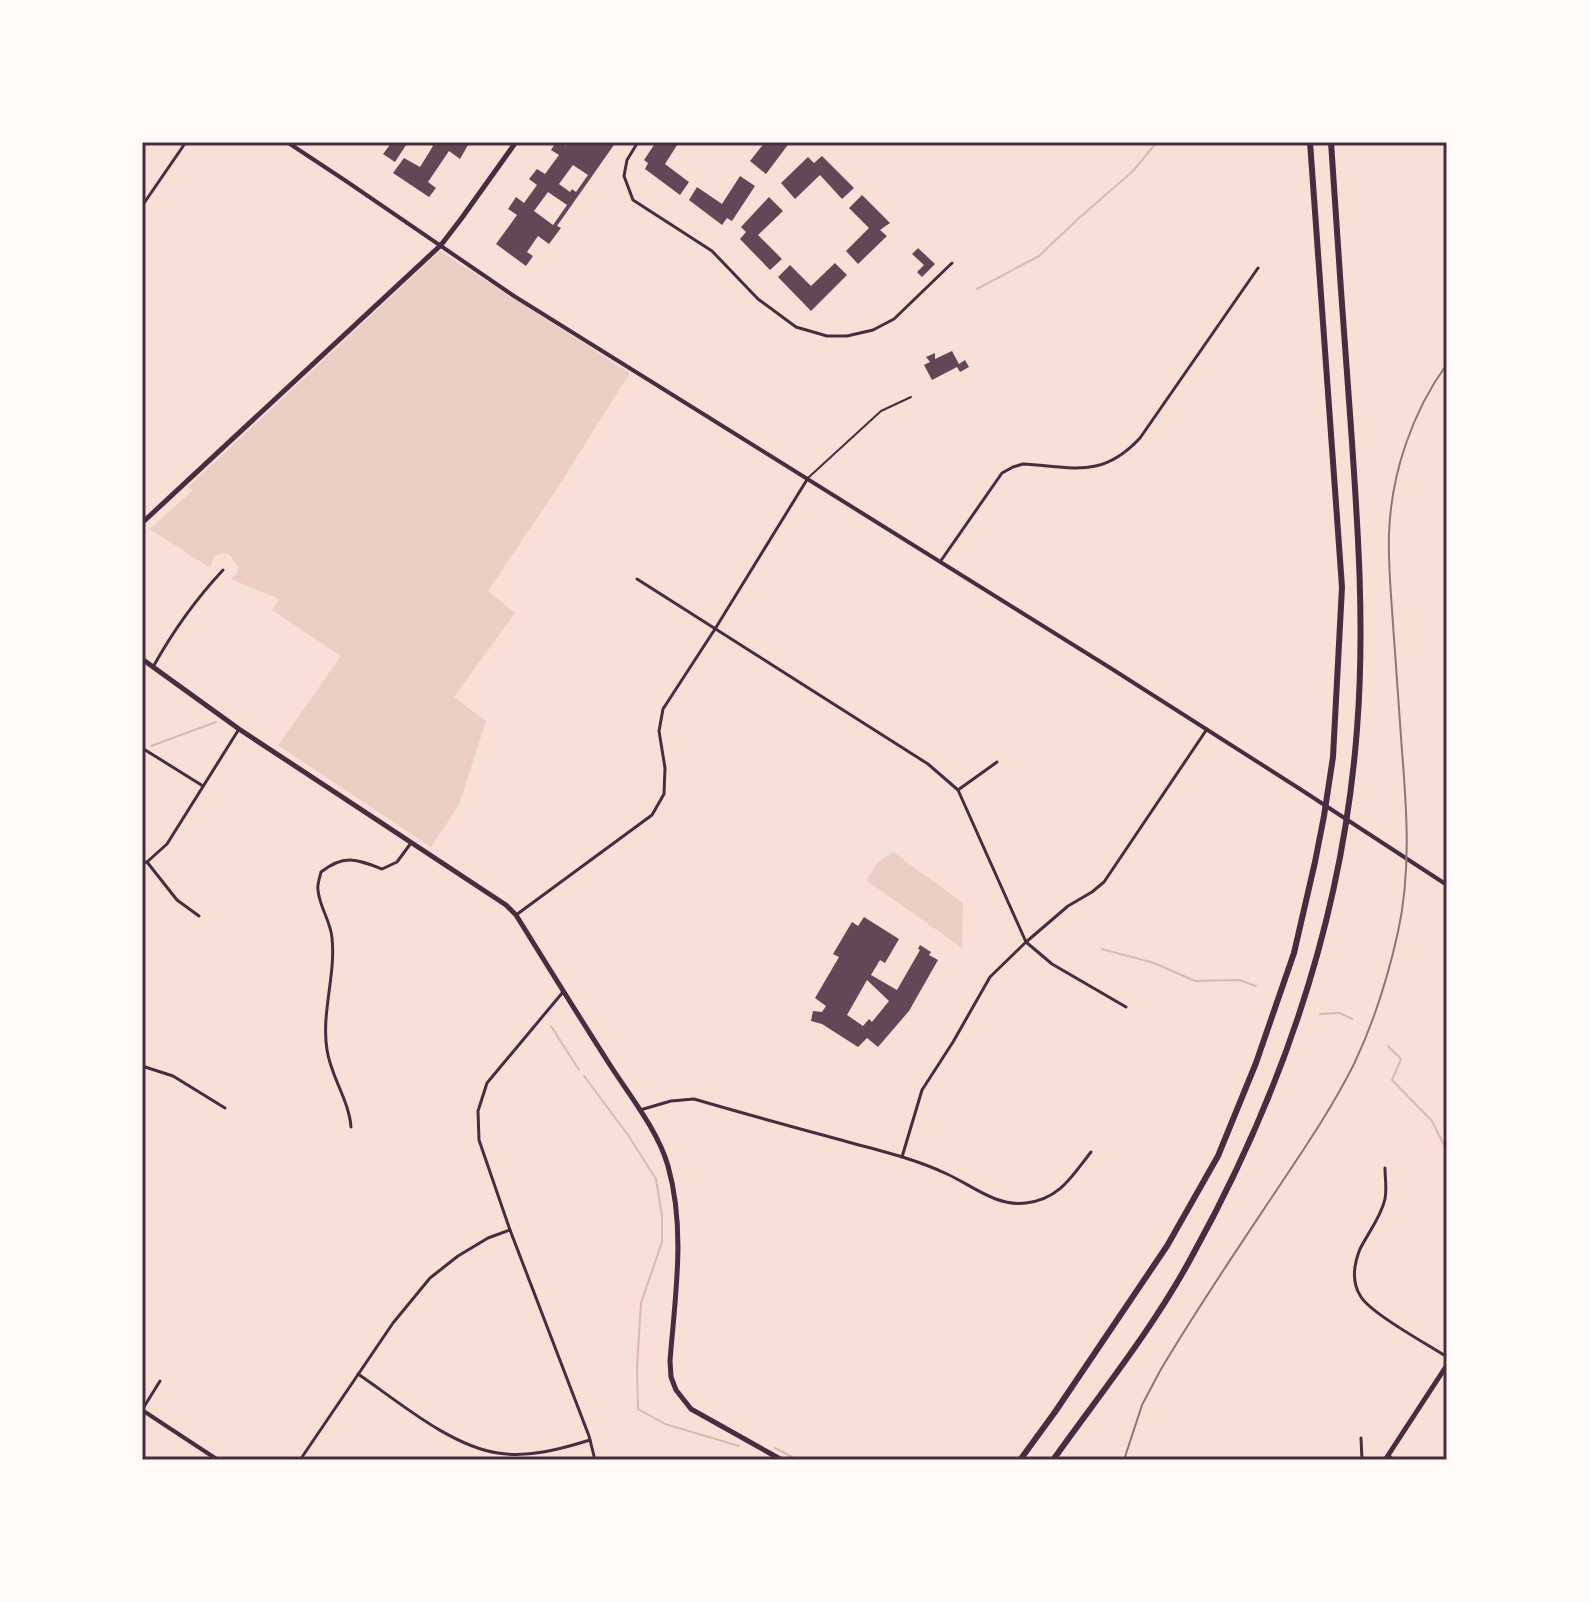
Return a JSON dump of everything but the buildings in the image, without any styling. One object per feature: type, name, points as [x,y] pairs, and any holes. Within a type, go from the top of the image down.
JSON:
[{"type":"highway","points":[[1020,1460],[1167,1246],[1218,1156],[1256,1063],[1294,953],[1315,862],[1333,757],[1342,587],[1310,142]]},
{"type":"highway","points":[[1053,1460],[1158,1313],[1190,1262],[1217,1210],[1279,1075],[1311,979],[1331,903],[1354,767],[1361,613],[1331,142]]},
{"type":"main road","points":[[142,523],[441,245],[516,142]]},
{"type":"main road","points":[[142,659],[239,729],[506,905],[516,915],[640,1110],[668,1167],[679,1249],[670,1361],[676,1390],[691,1409],[782,1460]]},
{"type":"main road","points":[[1387,1458],[1447,1365]]},
{"type":"street","points":[[142,206],[186,142]]},
{"type":"street","points":[[287,142],[524,302],[1207,729],[1447,885]]},
{"type":"street","points":[[638,142],[627,160],[624,176],[633,200],[712,251],[758,299],[796,327],[827,336],[847,336],[873,330],[894,319],[952,263]]},
{"type":"street","points":[[940,562],[1002,473],[1023,464],[1102,466],[1127,451],[1140,438],[1258,268]]},
{"type":"street","points":[[516,915],[652,815],[664,794],[665,768],[659,731],[663,709],[808,478]]},
{"type":"street","points":[[153,667],[167,640],[193,603],[223,570]]},
{"type":"street","points":[[637,579],[928,764],[958,790],[1026,942],[1052,964],[1126,1007]]},
{"type":"street","points":[[199,916],[177,900],[144,863],[167,844],[239,729]]},
{"type":"street","points":[[902,1157],[922,1090],[990,977],[1068,906],[1104,882],[1207,729]]},
{"type":"street","points":[[142,748],[203,786]]},
{"type":"street","points":[[958,790],[997,762]]},
{"type":"street","points":[[351,1127],[350,1113],[327,1051],[325,1023],[333,936],[317,889],[321,872],[333,862],[358,859],[382,869],[397,862],[411,843]]},
{"type":"street","points":[[563,992],[487,1083],[478,1111],[479,1140],[595,1460]]},
{"type":"street","points":[[142,1066],[173,1076],[225,1108]]},
{"type":"street","points":[[640,1110],[671,1101],[694,1099],[902,1157],[946,1173],[999,1200],[1024,1203],[1054,1194],[1091,1152]]},
{"type":"street","points":[[1385,1168],[1385,1198],[1359,1252],[1354,1270],[1356,1284],[1372,1309],[1447,1357]]},
{"type":"street","points":[[300,1460],[393,1323],[430,1278],[488,1238],[510,1230]]},
{"type":"street","points":[[358,1374],[445,1433],[498,1453],[532,1453],[590,1440]]},
{"type":"street","points":[[160,1381],[142,1410],[218,1460]]},
{"type":"street","points":[[1361,1438],[1362,1460]]},
{"type":"street","points":[[1387,1458],[1394,1460]]},
{"type":"lane","points":[[808,478],[881,411],[911,397]]},
{"type":"shaded area","points":[[440,251],[630,373],[488,591],[515,613],[454,697],[486,721],[459,805],[431,847],[278,745],[341,656],[272,610],[279,599],[231,579],[238,567],[230,555],[222,553],[214,557],[210,568],[150,529],[193,490],[188,487]]},
{"type":"shaded area","points":[[893,852],[963,903],[962,948],[866,880],[879,861]]},
{"type":"waterway","points":[[977,289],[1039,256],[1133,171],[1157,142]]},
{"type":"waterway","points":[[151,746],[216,722]]},
{"type":"waterway","points":[[1102,949],[1154,963],[1195,981],[1239,980],[1256,986]]},
{"type":"waterway","points":[[1320,1014],[1340,1013],[1352,1019]]},
{"type":"waterway","points":[[551,1026],[579,1070]]},
{"type":"waterway","points":[[1388,1046],[1401,1059],[1392,1080],[1432,1121],[1447,1151]]},
{"type":"waterway","points":[[584,1076],[656,1179],[662,1216],[662,1242],[641,1303],[638,1409],[665,1424],[739,1446]]},
{"type":"waterway","points":[[775,1448],[798,1460]]},
{"type":"tram line","points":[[1124,1460],[1142,1405],[1160,1371],[1347,1078],[1368,1032],[1385,982],[1402,909],[1407,842],[1389,568],[1391,511],[1406,444],[1423,402],[1447,364]]}]
